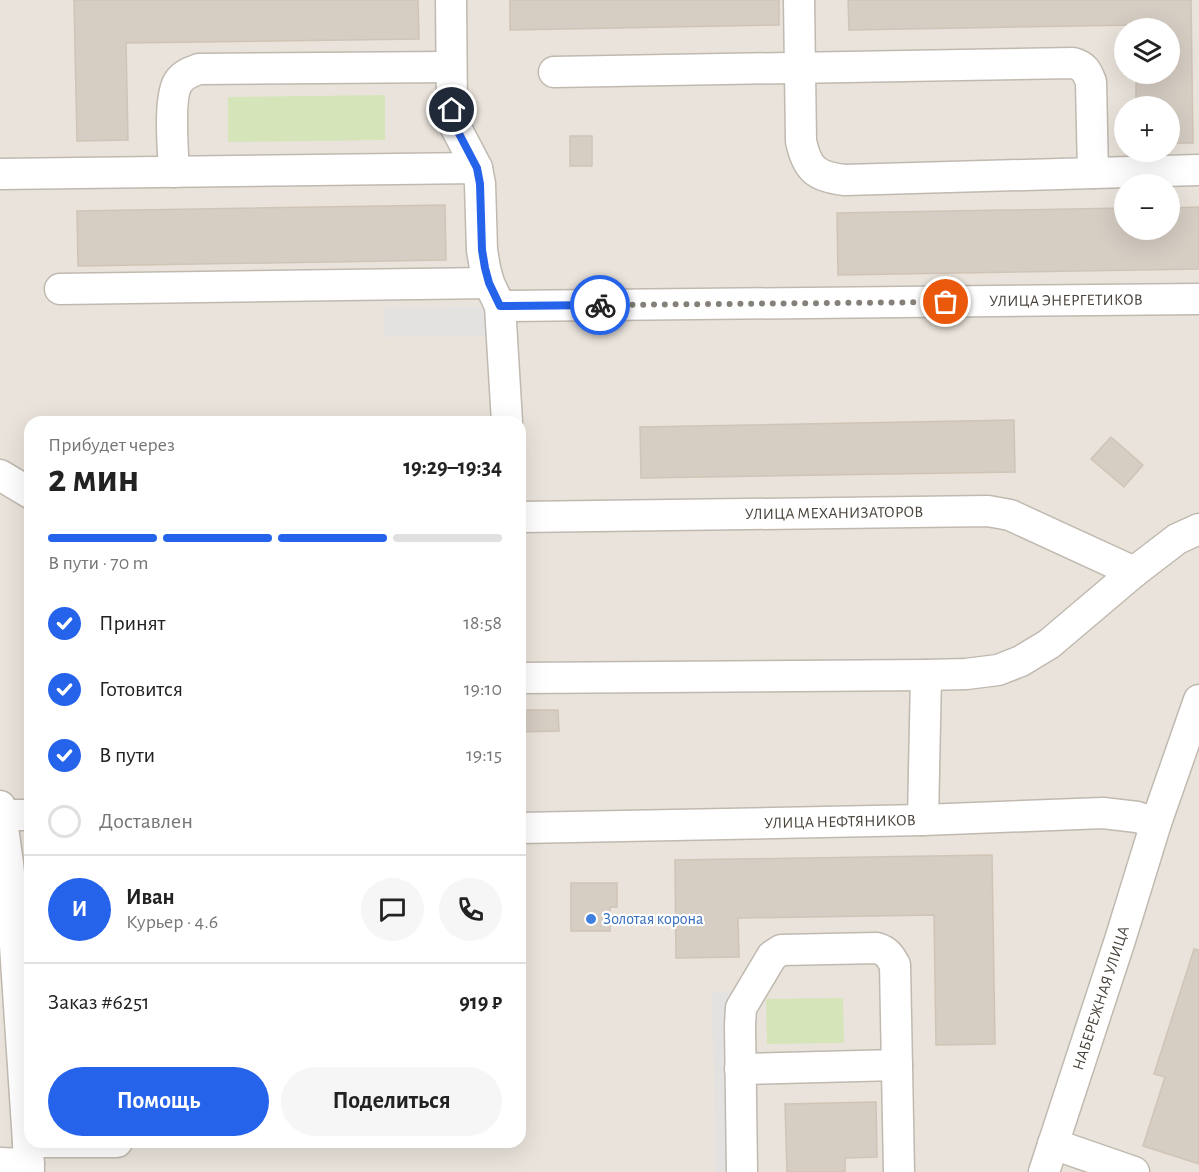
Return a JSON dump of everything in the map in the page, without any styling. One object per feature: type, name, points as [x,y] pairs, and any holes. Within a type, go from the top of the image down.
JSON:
[{"type":"street","points":[[451,0],[452,110],[455,126],[477,168],[480,184],[482,250],[494,295],[506,416]]},
{"type":"street","points":[[799,0],[801,141],[805,157],[816,171],[828,178],[845,180],[1199,170]]},
{"type":"street","points":[[554,72],[1073,63],[1081,65],[1088,72],[1091,82],[1093,173]]},
{"type":"street","points":[[174,172],[173,97],[177,83],[186,74],[199,69],[451,67]]},
{"type":"street","points":[[0,174],[477,168]]},
{"type":"street","name":"УЛИЦА ЭНЕРГЕТИКОВ","points":[[60,289],[494,295],[1199,299]]},
{"type":"street","points":[[0,475],[24,489]]},
{"type":"street","name":"УЛИЦА МЕХАНИЗАТОРОВ","points":[[526,517],[988,511],[1010,515],[1134,572]]},
{"type":"street","points":[[526,678],[926,675],[998,670],[1021,661],[1049,644],[1177,539],[1199,529]]},
{"type":"street","points":[[923,820],[926,675]]},
{"type":"street","name":"НАБЕРЕЖНАЯ УЛИЦА","points":[[1049,1158],[1156,823],[1194,729],[1199,700]]},
{"type":"street","points":[[8,813],[13,915],[24,1027]]},
{"type":"street","name":"УЛИЦА НЕФТЯНИКОВ","points":[[526,828],[923,820],[1103,813],[1137,816],[1156,823]]},
{"type":"street","points":[[742,1172],[741,1008],[772,956],[782,950],[877,948],[890,956],[895,965],[899,1172]]},
{"type":"street","points":[[740,1069],[897,1065]]},
{"type":"street","points":[[24,1068],[21,1160],[85,1148]]},
{"type":"street","points":[[1049,1158],[1134,1172]]},
{"type":"shaded area","points":[[0,0],[1199,0],[1199,1172],[0,1172]]},
{"type":"shaded area","points":[[487,306],[487,336],[384,337],[384,307]]},
{"type":"shaded area","points":[[732,991],[736,1172],[716,1172],[712,992]]},
{"type":"green space","points":[[385,95],[385,140],[228,142],[228,97]]},
{"type":"green space","points":[[843,998],[844,1043],[767,1044],[766,999]]},
{"type":"building","points":[[74,0],[418,0],[419,39],[126,43],[128,140],[77,141]]},
{"type":"building","points":[[510,0],[779,0],[779,25],[510,30]]},
{"type":"building","points":[[848,0],[1191,0],[1193,143],[1180,143],[1180,96],[1136,96],[1136,84],[1180,84],[1180,18],[1114,18],[1114,25],[849,30]]},
{"type":"building","points":[[570,136],[592,136],[592,166],[570,166]]},
{"type":"building","points":[[445,205],[446,260],[78,266],[77,211]]},
{"type":"building","points":[[1199,207],[1199,269],[838,275],[837,213],[1114,208],[1114,240],[1180,240],[1180,208]]},
{"type":"building","points":[[1014,420],[1015,472],[641,478],[640,427]]},
{"type":"building","points":[[1111,437],[1143,465],[1124,487],[1091,459]]},
{"type":"building","points":[[526,710],[558,710],[559,731],[526,732]]},
{"type":"building","points":[[992,855],[995,1044],[936,1045],[934,915],[738,918],[739,957],[676,958],[675,860]]},
{"type":"building","name":"Золотая корона","points":[[571,883],[617,883],[617,907],[610,907],[610,931],[571,931]]},
{"type":"building","points":[[1194,949],[1199,950],[1199,1164],[1143,1146],[1165,1077],[1154,1074]]},
{"type":"building","points":[[876,1102],[877,1157],[845,1158],[845,1172],[787,1172],[785,1104]]},
{"type":"way so far","points":[[600,305],[946,302]]},
{"type":"place","name":"Золотая корона","points":[[591,919]]},
{"type":"route","points":[[452,110],[455,126],[477,168],[485,268],[500,306],[600,305]]}]
